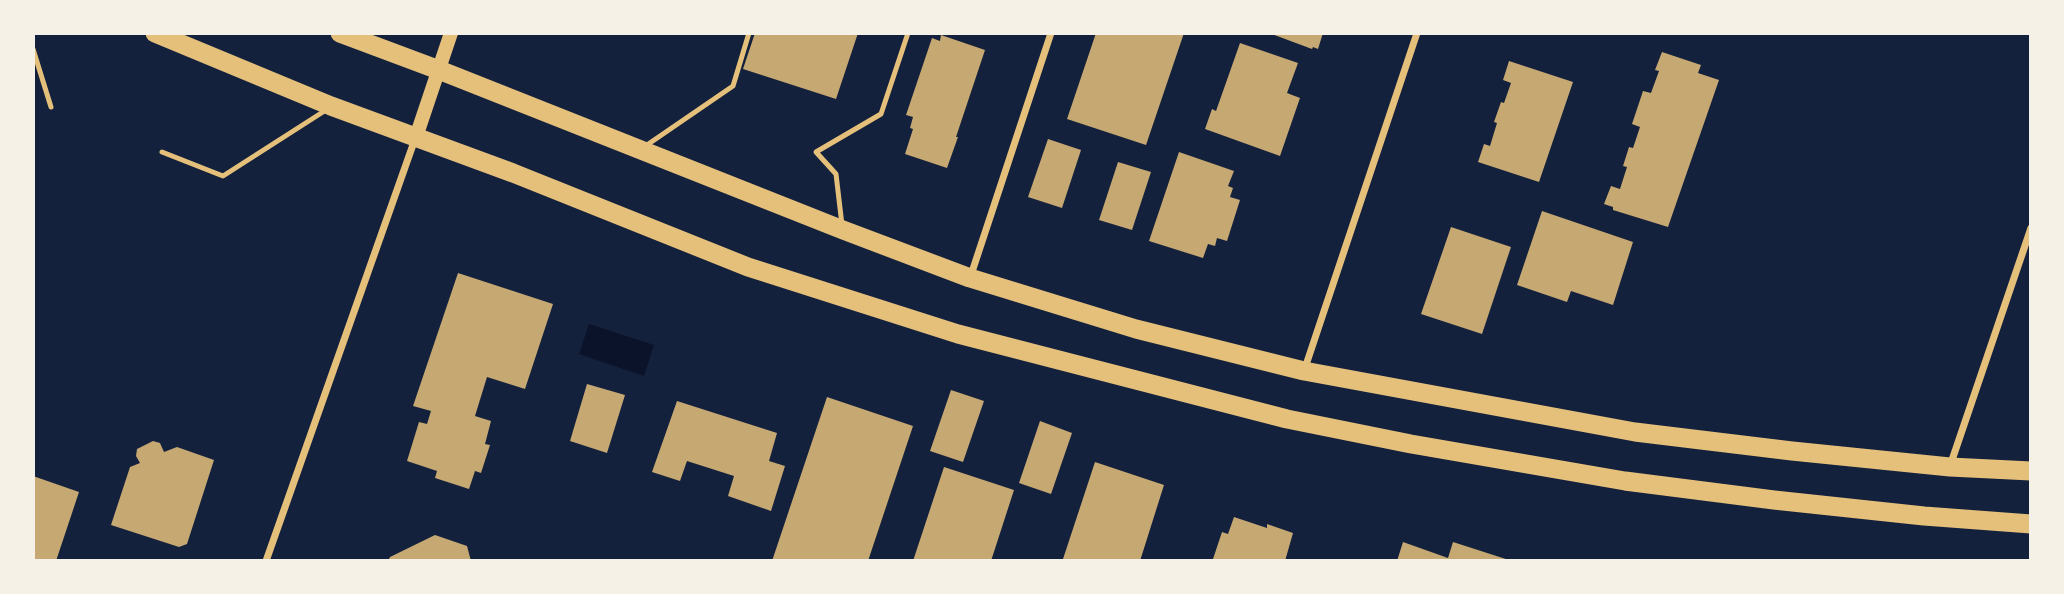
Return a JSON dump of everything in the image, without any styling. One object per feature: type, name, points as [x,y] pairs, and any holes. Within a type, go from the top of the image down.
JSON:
[{"type":"highway","points":[[155,33],[331,106],[513,173],[748,267],[958,334],[1287,419],[1411,444],[1625,481],[1913,515],[2031,524]]},
{"type":"highway","points":[[340,33],[970,278],[1136,329],[1304,371],[1635,432],[1950,467],[2031,471]]},
{"type":"main road","points":[[416,137],[451,33]]},
{"type":"street","points":[[970,278],[1051,33]]},
{"type":"street","points":[[1304,371],[1417,33]]},
{"type":"street","points":[[266,561],[416,137]]},
{"type":"street","points":[[1950,467],[2031,228]]},
{"type":"lane","points":[[638,151],[733,86],[748,33]]},
{"type":"lane","points":[[843,230],[836,174],[816,152],[881,114],[908,33]]},
{"type":"lane","points":[[33,49],[51,107]]},
{"type":"lane","points":[[162,152],[223,176],[331,106]]},
{"type":"water","points":[[589,324],[654,345],[644,376],[579,354]]},
{"type":"building","points":[[755,33],[858,33],[836,99],[743,69]]},
{"type":"building","points":[[1096,33],[1184,33],[1146,145],[1067,119]]},
{"type":"building","points":[[1269,33],[1323,33],[1318,49],[1312,49]]},
{"type":"building","points":[[941,35],[985,50],[947,168],[905,154],[913,129],[910,128],[913,117],[906,115],[932,38],[940,41]]},
{"type":"building","points":[[1240,43],[1298,63],[1287,93],[1300,98],[1280,156],[1205,129],[1212,109],[1216,111]]},
{"type":"building","points":[[1662,52],[1701,65],[1698,73],[1719,80],[1668,227],[1613,210],[1613,207],[1604,204],[1611,186],[1620,189],[1627,167],[1623,166],[1629,147],[1633,148],[1640,127],[1632,124],[1643,91],[1651,93]]},
{"type":"building","points":[[1509,61],[1573,82],[1539,182],[1478,162],[1484,144],[1490,146],[1497,123],[1494,122],[1511,83],[1503,80]]},
{"type":"building","points":[[1048,139],[1081,150],[1062,208],[1028,197]]},
{"type":"building","points":[[1179,152],[1234,171],[1228,186],[1233,188],[1230,197],[1240,200],[1227,241],[1217,238],[1215,246],[1208,244],[1203,258],[1149,241]]},
{"type":"building","points":[[1118,162],[1151,172],[1132,230],[1099,220]]},
{"type":"building","points":[[1542,211],[1633,242],[1613,305],[1571,291],[1567,302],[1517,285]]},
{"type":"building","points":[[1451,227],[1511,247],[1482,334],[1421,314]]},
{"type":"building","points":[[458,273],[553,304],[525,389],[487,377],[475,416],[491,421],[485,444],[490,445],[481,473],[475,471],[469,489],[435,478],[437,471],[407,461],[419,422],[427,424],[431,411],[413,406]]},
{"type":"building","points":[[587,384],[625,395],[607,453],[570,441]]},
{"type":"building","points":[[951,390],[984,401],[963,462],[930,451]]},
{"type":"building","points":[[827,397],[913,426],[868,561],[772,561]]},
{"type":"building","points":[[677,401],[777,433],[769,461],[785,466],[771,511],[728,496],[734,476],[687,461],[680,481],[652,472]]},
{"type":"building","points":[[1040,421],[1072,433],[1051,494],[1019,483]]},
{"type":"building","points":[[153,441],[160,443],[164,452],[177,447],[214,460],[187,544],[179,547],[111,525],[130,467],[140,463],[136,456],[137,449]]},
{"type":"building","points":[[1095,462],[1164,485],[1140,561],[1063,559]]},
{"type":"building","points":[[944,467],[1014,490],[991,561],[913,561]]},
{"type":"building","points":[[33,476],[79,492],[56,561],[33,561]]},
{"type":"building","points":[[1234,517],[1293,533],[1285,561],[1213,559],[1222,532],[1228,534]]},
{"type":"building","points":[[435,535],[467,546],[471,561],[388,561],[390,557]]},
{"type":"building","points":[[1403,542],[1448,558],[1453,542],[1512,561],[1397,561]]}]
